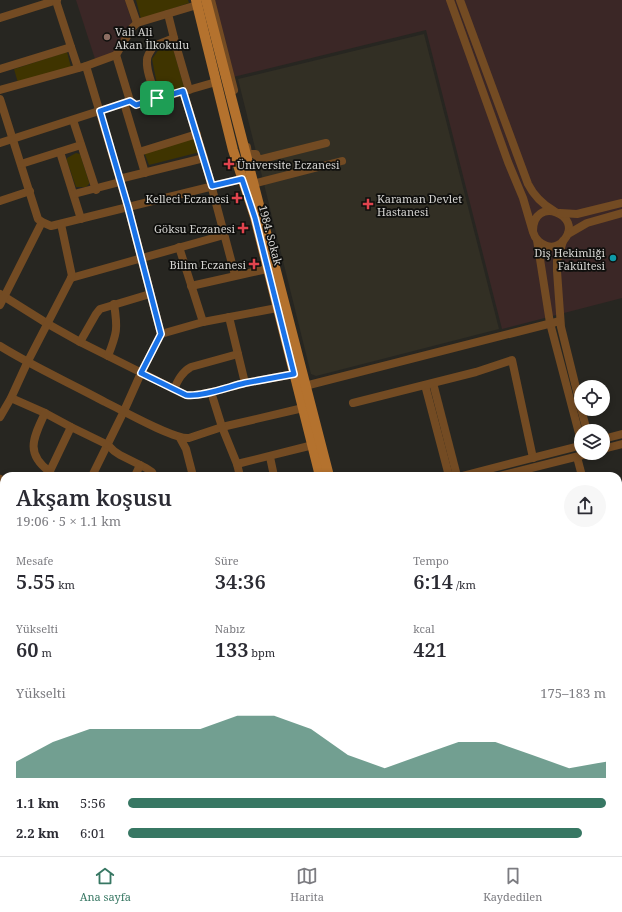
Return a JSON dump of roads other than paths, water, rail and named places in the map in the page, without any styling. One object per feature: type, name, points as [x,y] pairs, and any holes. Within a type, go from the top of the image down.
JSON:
[{"type":"main road","name":"1984. Sokak","points":[[200,2],[216,82],[233,150],[255,218],[294,374],[302,387],[303,408],[319,472]]},
{"type":"main road","points":[[200,2],[253,184],[302,387],[328,472]]},
{"type":"street","points":[[1,16],[56,0],[70,46],[82,67],[100,111],[128,207],[161,334],[94,472]]},
{"type":"street","points":[[129,0],[137,23]]},
{"type":"street","points":[[212,0],[232,80],[248,154],[256,154],[258,160],[326,143]]},
{"type":"street","points":[[450,0],[508,162],[523,198],[536,240],[550,324],[576,424]]},
{"type":"street","points":[[460,0],[528,184],[546,207],[565,217],[568,222],[566,238],[557,261],[560,321],[574,380]]},
{"type":"street","points":[[0,90],[82,67],[116,55],[132,28],[137,23],[168,14],[200,2]]},
{"type":"street","points":[[168,14],[197,134],[235,275]]},
{"type":"street","points":[[157,98],[149,74],[147,57],[154,46],[174,38]]},
{"type":"street","points":[[0,69],[70,46]]},
{"type":"street","points":[[116,55],[145,173]]},
{"type":"street","points":[[0,143],[127,102],[136,105],[216,82]]},
{"type":"street","points":[[0,99],[38,219],[51,226],[242,179]]},
{"type":"street","points":[[73,120],[96,190]]},
{"type":"street","points":[[139,152],[197,134]]},
{"type":"street","points":[[21,164],[81,145]]},
{"type":"street","points":[[60,152],[81,219]]},
{"type":"street","points":[[74,194],[96,190],[145,173],[204,158]]},
{"type":"street","points":[[253,184],[342,161]]},
{"type":"street","points":[[0,200],[30,191]]},
{"type":"street","points":[[533,232],[532,226],[542,212],[548,211],[577,214],[622,203]]},
{"type":"street","points":[[536,240],[549,247],[555,246],[587,223],[622,213]]},
{"type":"street","points":[[0,305],[2,295],[42,222]]},
{"type":"street","points":[[0,417],[71,278],[71,270],[61,224]]},
{"type":"street","points":[[71,278],[141,257],[224,235]]},
{"type":"street","points":[[179,247],[203,322]]},
{"type":"street","points":[[192,286],[235,275],[267,269]]},
{"type":"street","points":[[80,342],[100,309],[150,294]]},
{"type":"street","points":[[2,295],[80,342],[186,395],[191,396],[245,383],[294,374]]},
{"type":"street","points":[[108,356],[116,333],[117,323],[114,304]]},
{"type":"street","points":[[161,334],[203,322],[277,308]]},
{"type":"street","points":[[228,317],[245,383]]},
{"type":"street","points":[[302,387],[560,321]]},
{"type":"street","points":[[0,346],[27,363],[180,438],[189,438],[222,427],[303,408]]},
{"type":"street","points":[[174,389],[179,378],[191,367],[238,354]]},
{"type":"street","points":[[353,403],[476,372],[512,360],[533,458]]},
{"type":"street","points":[[429,384],[448,472]]},
{"type":"street","points":[[429,384],[456,472]]},
{"type":"street","points":[[211,392],[239,472]]},
{"type":"street","points":[[11,398],[108,444],[120,455],[152,472]]},
{"type":"street","points":[[45,413],[35,436],[33,450],[38,462],[47,472]]},
{"type":"street","points":[[50,472],[71,427]]},
{"type":"street","points":[[610,437],[622,434]]},
{"type":"street","points":[[180,438],[186,449],[192,472]]},
{"type":"street","points":[[610,447],[622,444]]},
{"type":"street","points":[[237,464],[270,457],[313,445]]},
{"type":"street","points":[[478,472],[533,458],[574,450]]},
{"type":"street","points":[[512,472],[574,452]]},
{"type":"street","points":[[270,457],[273,472]]},
{"type":"street","points":[[582,460],[582,472]]},
{"type":"street","points":[[137,472],[140,465]]},
{"type":"place","name":"Vali Ali Akan İlkokulu","points":[[107,37]]},
{"type":"place","name":"Üniversite Eczanesi","points":[[229,164]]},
{"type":"place","name":"Kelleci Eczanesi","points":[[237,198]]},
{"type":"place","name":"Karaman Devlet Hastanesi","points":[[368,204]]},
{"type":"place","name":"Göksu Eczanesi","points":[[243,228]]},
{"type":"place","name":"Diş Hekimliği Fakültesi","points":[[613,258]]},
{"type":"place","name":"Bilim Eczanesi","points":[[254,264]]}]
